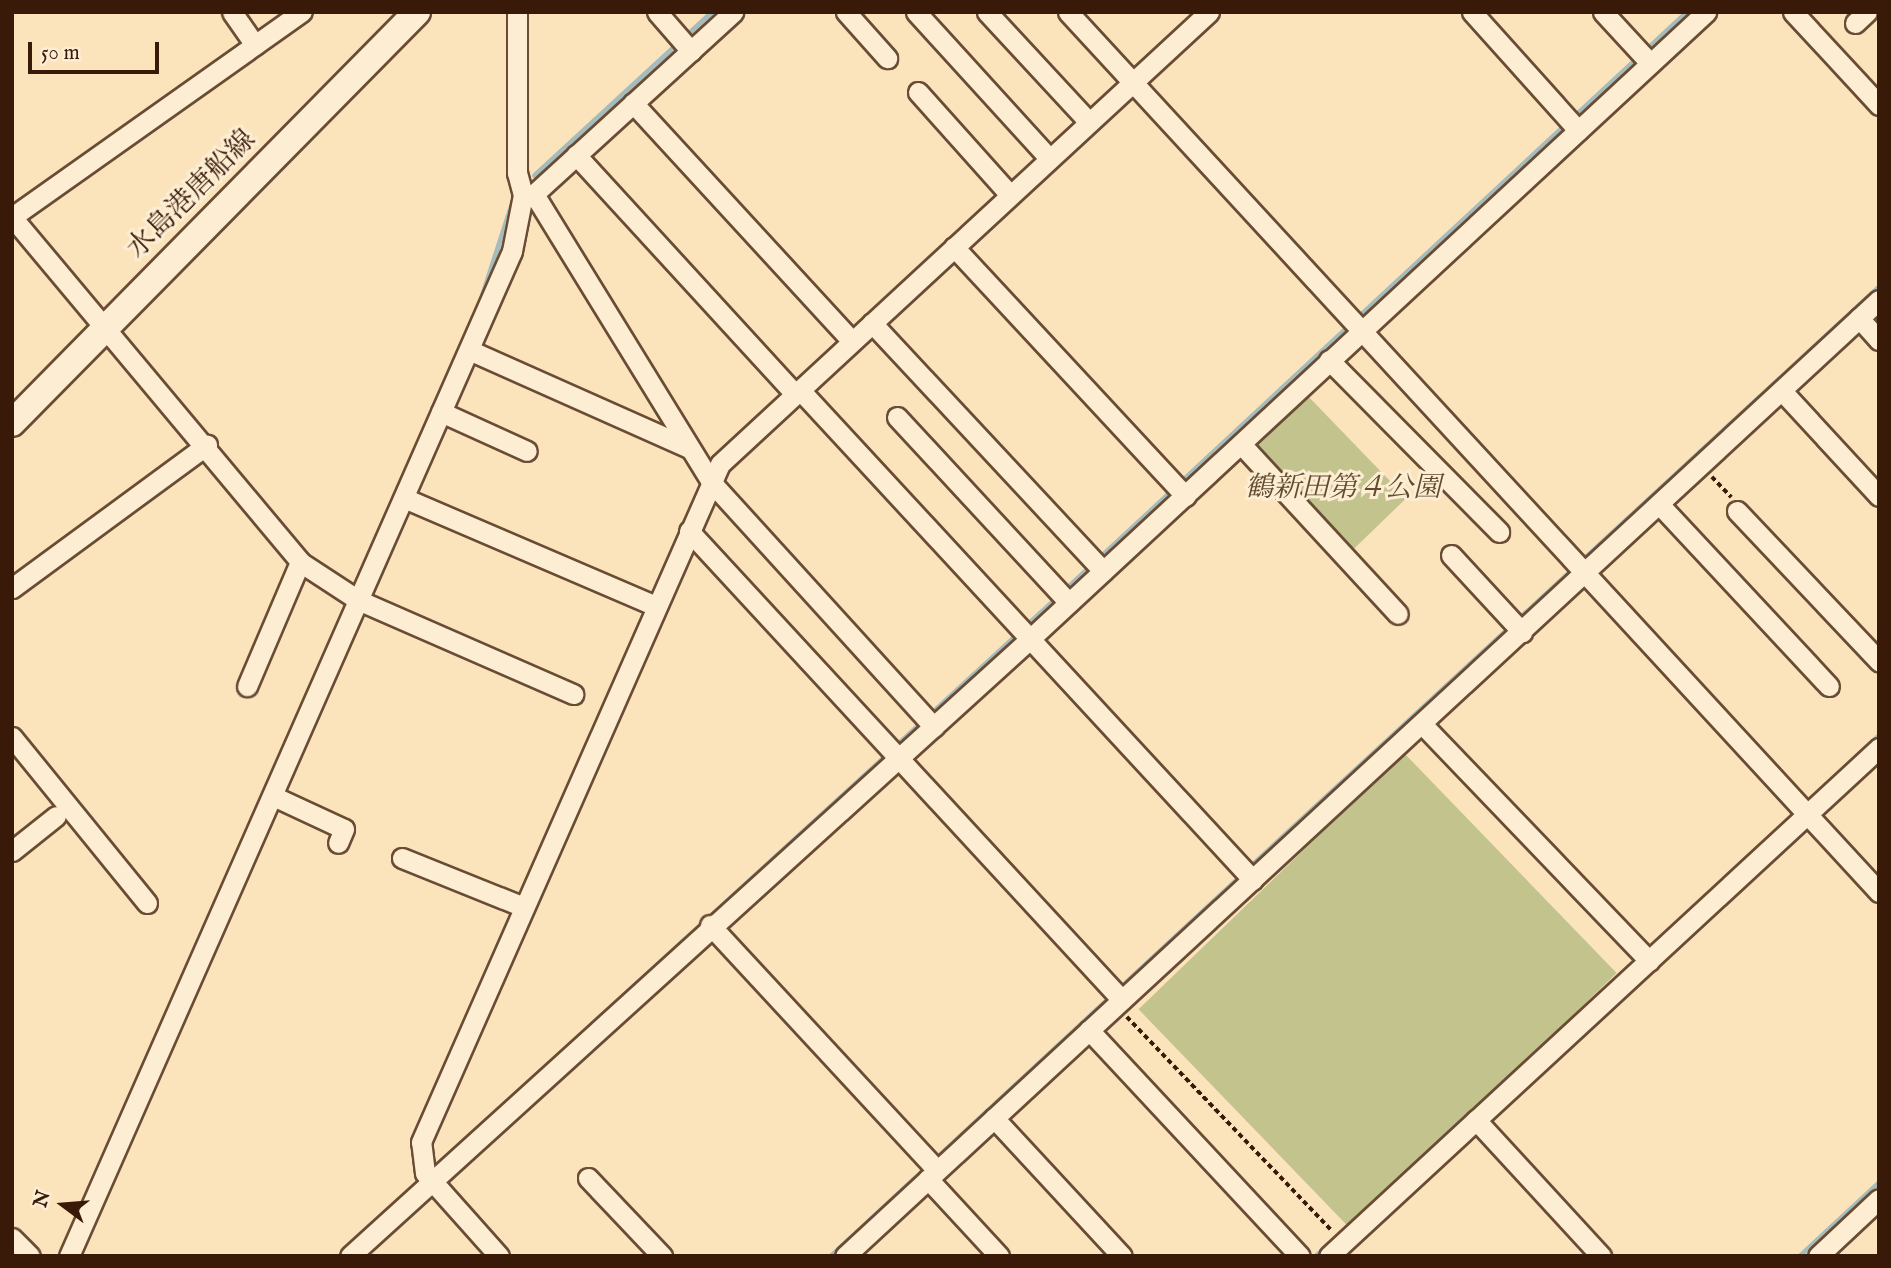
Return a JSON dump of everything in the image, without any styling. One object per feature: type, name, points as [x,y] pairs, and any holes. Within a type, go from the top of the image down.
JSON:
[{"type":"main road","name":"水島港唐船線","points":[[12,423],[417,12]]},
{"type":"street","points":[[232,12],[255,46]]},
{"type":"street","points":[[302,12],[12,217],[104,329],[206,445],[300,562],[353,597],[573,694]]},
{"type":"street","points":[[517,12],[517,173],[529,194],[711,482],[929,721]]},
{"type":"street","points":[[657,12],[685,43]]},
{"type":"street","points":[[69,1256],[272,796],[353,597],[404,498],[469,351],[512,251],[529,194],[634,103],[685,43],[733,12]]},
{"type":"street","points":[[846,12],[887,58]]},
{"type":"street","points":[[916,12],[1049,158]]},
{"type":"street","points":[[987,12],[1089,122]]},
{"type":"street","points":[[1068,12],[1879,892]]},
{"type":"street","points":[[499,1256],[428,1178],[421,1142],[688,531],[720,464],[1209,12]]},
{"type":"street","points":[[1472,12],[1572,123]]},
{"type":"street","points":[[1603,12],[1644,57]]},
{"type":"street","points":[[350,1256],[428,1178],[710,925],[1179,490],[1241,444],[1329,360],[1356,324],[1572,123],[1644,57],[1706,12]]},
{"type":"street","points":[[1793,12],[1879,105]]},
{"type":"street","points":[[918,92],[1010,195]]},
{"type":"street","points":[[634,103],[852,341]]},
{"type":"street","points":[[576,155],[797,392],[1026,631],[1248,874]]},
{"type":"street","points":[[954,247],[1179,490]]},
{"type":"street","points":[[845,1256],[931,1169],[994,1118],[1089,1030],[1117,998],[1248,874],[1423,725],[1516,626],[1578,567],[1659,504],[1879,300]]},
{"type":"street","points":[[1859,318],[1879,340]]},
{"type":"street","points":[[872,323],[1097,565]]},
{"type":"street","points":[[469,351],[689,448]]},
{"type":"street","points":[[1329,360],[1499,532]]},
{"type":"street","points":[[1782,391],[1879,496]]},
{"type":"street","points":[[441,412],[527,451]]},
{"type":"street","points":[[897,417],[1064,597]]},
{"type":"street","points":[[1241,444],[1398,614]]},
{"type":"street","points":[[12,587],[206,445]]},
{"type":"street","points":[[404,498],[656,606]]},
{"type":"street","points":[[1659,504],[1829,686]]},
{"type":"street","points":[[1737,511],[1879,661]]},
{"type":"street","points":[[688,531],[894,752],[1117,998]]},
{"type":"street","points":[[1451,555],[1516,626]]},
{"type":"street","points":[[247,685],[300,562]]},
{"type":"street","points":[[1423,725],[1644,956]]},
{"type":"street","points":[[12,737],[147,903]]},
{"type":"street","points":[[1329,1256],[1476,1120],[1644,956],[1803,810],[1879,748]]},
{"type":"street","points":[[272,796],[344,829]]},
{"type":"street","points":[[12,851],[55,816]]},
{"type":"street","points":[[402,858],[524,908]]},
{"type":"street","points":[[710,925],[931,1169],[999,1256]]},
{"type":"street","points":[[1089,1030],[1300,1256]]},
{"type":"street","points":[[994,1118],[1122,1256]]},
{"type":"street","points":[[1476,1120],[1601,1256]]},
{"type":"street","points":[[588,1178],[662,1256]]},
{"type":"street","points":[[1819,1256],[1879,1199]]},
{"type":"street","points":[[12,1238],[31,1256]]},
{"type":"path","points":[[1701,465],[1737,511]]},
{"type":"path","points":[[1117,998],[1334,1233]]},
{"type":"green space","name":"鶴新田第４公園","points":[[1305,393],[1406,498],[1350,553],[1248,448]]},
{"type":"green space","points":[[1404,753],[1617,973],[1351,1229],[1139,1009]]},
{"type":"waterway","points":[[534,175],[711,12]]},
{"type":"waterway","points":[[1179,483],[1686,12]]},
{"type":"waterway","points":[[481,298],[512,202]]},
{"type":"waterway","points":[[1248,868],[1879,286]]},
{"type":"waterway","points":[[1064,590],[1172,490]]},
{"type":"waterway","points":[[1025,626],[1057,597]]},
{"type":"waterway","points":[[894,747],[1018,633]]},
{"type":"waterway","points":[[1855,757],[1879,735]]},
{"type":"waterway","points":[[553,1059],[887,754]]},
{"type":"waterway","points":[[830,1256],[1241,875]]},
{"type":"waterway","points":[[1356,1218],[1575,1016]]},
{"type":"waterway","points":[[138,1076],[147,1056]]},
{"type":"waterway","points":[[1799,1256],[1879,1182]]},
{"type":"waterway","points":[[1315,1256],[1326,1246]]}]
